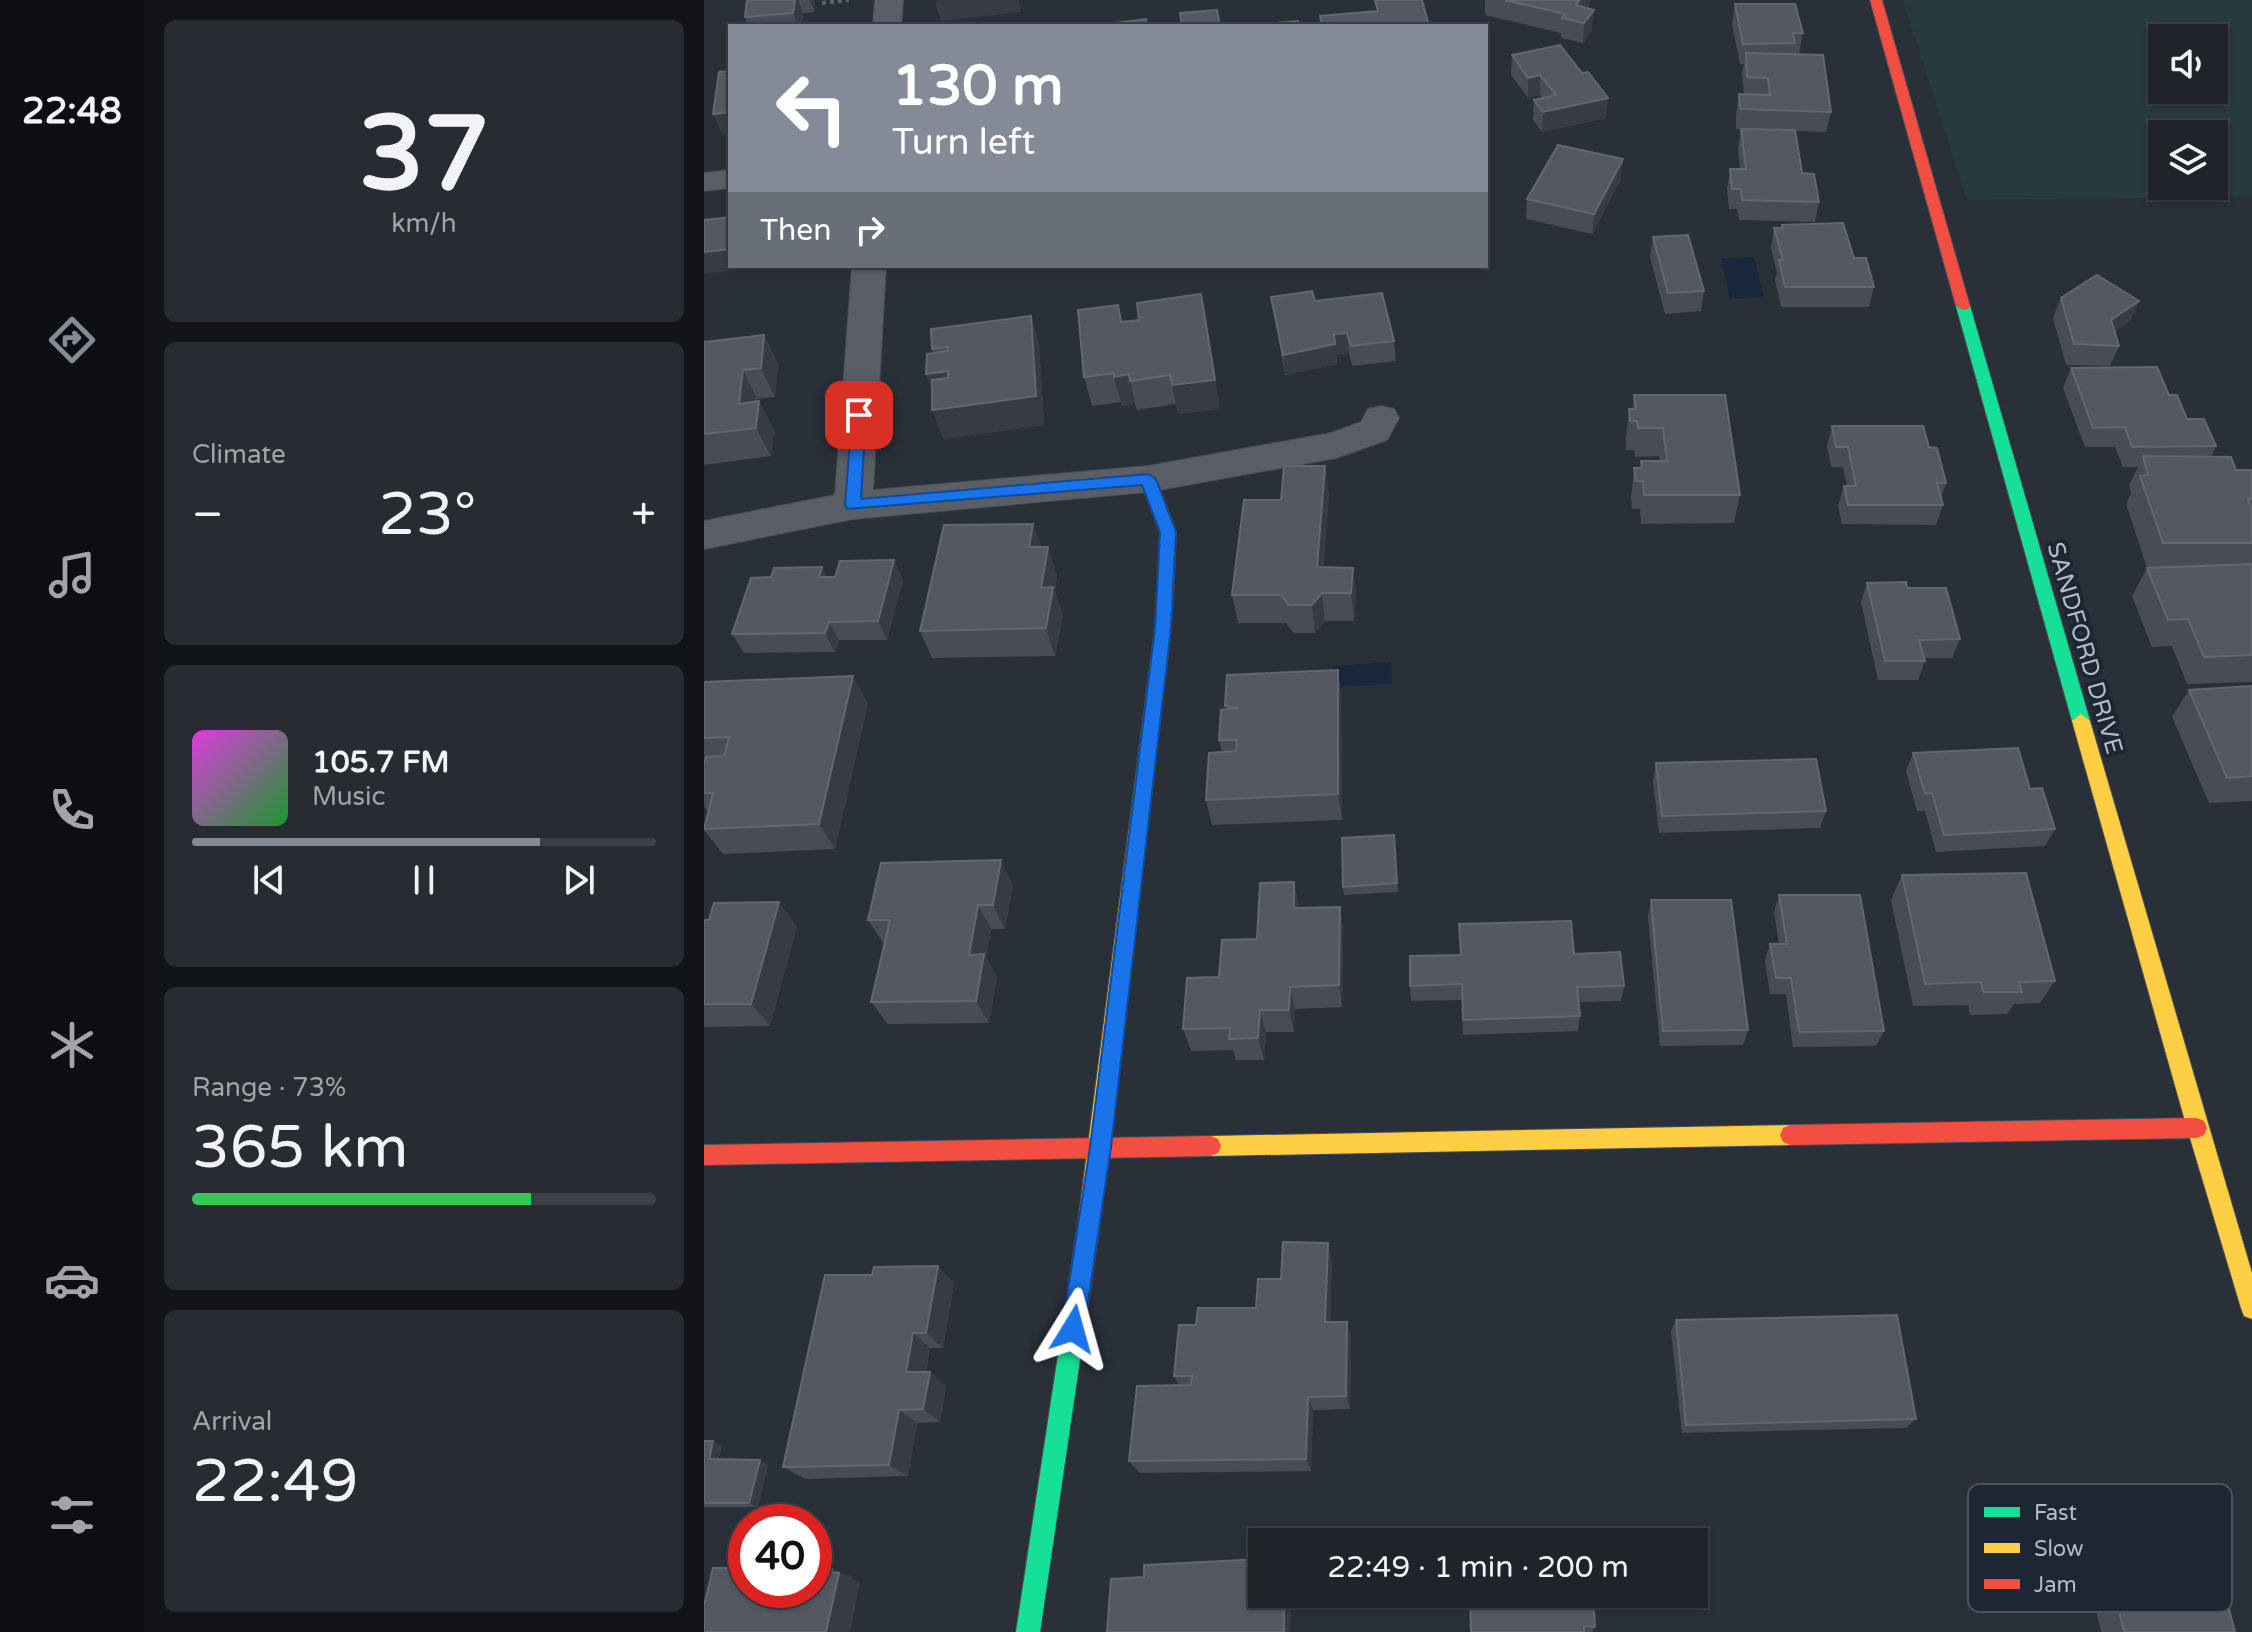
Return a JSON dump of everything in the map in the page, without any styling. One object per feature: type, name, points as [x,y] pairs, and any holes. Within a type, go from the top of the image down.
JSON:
[{"type":"street","points":[[887,24],[889,0]]},
{"type":"street","name":"SANDFORD DRIVE","points":[[1876,0],[2197,1128],[2252,1308]]},
{"type":"street","points":[[704,182],[728,179]]},
{"type":"street","points":[[853,505],[869,268]]},
{"type":"street","points":[[704,535],[853,505],[1148,479],[1336,445],[1374,431],[1381,418]]},
{"type":"street","points":[[1028,1632],[1100,1147],[1163,628],[1168,532],[1148,479]]},
{"type":"street","points":[[704,1155],[2197,1128]]},
{"type":"path","points":[[822,3],[854,0]]},
{"type":"green space","points":[[1903,0],[2252,0],[2252,197],[2228,197],[2228,120],[2148,120],[2148,198],[1967,200]]},
{"type":"water","points":[[1754,257],[1764,297],[1730,299],[1721,258]]},
{"type":"water","points":[[1391,662],[1392,684],[1333,687],[1333,666]]},
{"type":"building","points":[[747,0],[795,0],[793,13],[745,17]]},
{"type":"building","points":[[1375,0],[1422,0],[1428,24],[1322,24],[1320,16],[1378,11]]},
{"type":"building","points":[[1505,0],[1580,0],[1576,5],[1594,10],[1584,23],[1562,18],[1565,14]]},
{"type":"building","points":[[1735,4],[1795,4],[1803,33],[1793,33],[1795,43],[1743,44]]},
{"type":"building","points":[[1217,10],[1220,24],[1182,24],[1180,13]]},
{"type":"building","points":[[1146,19],[1147,24],[1107,24]]},
{"type":"building","points":[[1298,21],[1299,24],[1264,24]]},
{"type":"building","points":[[1560,45],[1582,73],[1588,72],[1608,98],[1543,112],[1534,100],[1556,95],[1540,75],[1528,78],[1512,55]]},
{"type":"building","points":[[1746,53],[1823,55],[1831,112],[1740,109],[1739,94],[1770,95],[1768,78],[1747,77]]},
{"type":"building","points":[[728,71],[728,112],[713,114],[719,72]]},
{"type":"building","points":[[1741,129],[1795,130],[1802,173],[1814,174],[1819,202],[1742,200],[1741,189],[1732,189],[1730,169],[1746,169]]},
{"type":"building","points":[[1558,145],[1623,159],[1594,214],[1527,199]]},
{"type":"building","points":[[728,217],[728,249],[704,252],[704,220]]},
{"type":"building","points":[[1843,223],[1854,258],[1866,258],[1874,287],[1785,287],[1779,260],[1783,260],[1774,228],[1783,228],[1782,225]]},
{"type":"building","points":[[1688,235],[1704,291],[1668,293],[1653,237]]},
{"type":"building","points":[[2097,275],[2139,301],[2111,320],[2119,346],[2074,344],[2061,298]]},
{"type":"building","points":[[1312,291],[1315,301],[1382,293],[1394,341],[1351,346],[1347,333],[1334,334],[1335,344],[1283,355],[1271,297]]},
{"type":"building","points":[[1201,294],[1215,380],[1172,385],[1170,375],[1130,381],[1129,374],[1084,377],[1078,310],[1118,305],[1121,322],[1139,320],[1137,303]]},
{"type":"building","points":[[1031,316],[1036,396],[932,410],[932,380],[948,378],[948,371],[926,374],[927,354],[948,351],[948,347],[932,349],[931,329]]},
{"type":"building","points":[[764,335],[761,368],[743,370],[739,404],[759,401],[756,428],[704,434],[704,342]]},
{"type":"building","points":[[2157,367],[2169,395],[2177,395],[2187,419],[2204,419],[2216,446],[2132,447],[2125,427],[2093,428],[2071,368]]},
{"type":"building","points":[[1634,395],[1725,395],[1740,495],[1644,495],[1643,481],[1636,481],[1634,468],[1642,468],[1641,461],[1667,461],[1663,428],[1638,428],[1637,421],[1630,421],[1629,409],[1636,409]]},
{"type":"building","points":[[1832,426],[1923,426],[1929,447],[1937,448],[1946,483],[1937,483],[1943,505],[1848,505],[1844,486],[1856,486],[1848,447],[1836,447]]},
{"type":"building","points":[[2143,456],[2231,457],[2236,470],[2251,470],[2252,499],[2248,499],[2252,509],[2252,543],[2163,543],[2140,476],[2148,475]]},
{"type":"building","points":[[1284,466],[1325,466],[1317,567],[1353,568],[1351,593],[1322,593],[1312,605],[1289,605],[1281,595],[1232,595],[1244,500],[1281,500]]},
{"type":"building","points":[[1033,524],[1029,547],[1048,547],[1041,588],[1053,587],[1046,628],[920,631],[944,525]]},
{"type":"building","points":[[894,560],[878,621],[829,622],[825,633],[732,634],[751,578],[771,577],[774,568],[822,567],[819,577],[835,577],[840,561]]},
{"type":"building","points":[[2252,564],[2252,655],[2204,657],[2188,619],[2168,620],[2147,568]]},
{"type":"building","points":[[1906,582],[1907,588],[1946,588],[1960,639],[1919,640],[1925,661],[1885,661],[1867,583]]},
{"type":"building","points":[[1338,670],[1338,794],[1206,800],[1209,753],[1236,751],[1237,740],[1219,740],[1221,710],[1238,708],[1225,706],[1227,675]]},
{"type":"building","points":[[853,676],[819,824],[704,829],[713,793],[704,793],[704,763],[706,757],[724,756],[729,737],[704,738],[704,682]]},
{"type":"building","points":[[2252,686],[2252,776],[2227,778],[2189,690]]},
{"type":"building","points":[[2018,748],[2030,789],[2042,788],[2055,829],[1944,835],[1932,793],[1925,794],[1913,753]]},
{"type":"building","points":[[1816,759],[1826,811],[1662,816],[1656,763]]},
{"type":"building","points":[[1394,835],[1397,883],[1343,887],[1342,838]]},
{"type":"building","points":[[1001,860],[993,905],[978,905],[969,955],[984,954],[976,1001],[871,1002],[890,920],[868,920],[881,863]]},
{"type":"building","points":[[2026,873],[2055,981],[2019,982],[2022,992],[1983,992],[1981,982],[1925,984],[1902,875]]},
{"type":"building","points":[[1294,882],[1294,908],[1340,907],[1339,985],[1290,987],[1289,1010],[1260,1010],[1258,1038],[1229,1039],[1230,1028],[1183,1029],[1187,978],[1219,977],[1222,940],[1257,939],[1260,883]]},
{"type":"building","points":[[1779,895],[1860,895],[1884,1031],[1799,1032],[1791,978],[1776,978],[1770,944],[1787,944]]},
{"type":"building","points":[[1651,900],[1731,900],[1748,1030],[1663,1031]]},
{"type":"building","points":[[779,902],[751,1004],[704,1004],[704,920],[709,920],[714,903]]},
{"type":"building","points":[[1571,921],[1574,954],[1620,952],[1624,986],[1577,987],[1580,1016],[1463,1020],[1462,984],[1410,986],[1410,956],[1461,955],[1459,924]]},
{"type":"building","points":[[1283,1242],[1328,1243],[1325,1322],[1347,1322],[1346,1396],[1308,1397],[1306,1459],[1129,1461],[1137,1386],[1191,1385],[1192,1376],[1174,1376],[1179,1325],[1196,1325],[1198,1308],[1256,1308],[1258,1279],[1281,1279]]},
{"type":"building","points":[[938,1266],[926,1333],[913,1333],[906,1372],[930,1372],[923,1409],[899,1410],[889,1465],[783,1467],[825,1275],[872,1275],[874,1267]]},
{"type":"building","points":[[1897,1315],[1916,1419],[1686,1425],[1676,1320]]},
{"type":"building","points":[[704,1441],[713,1441],[709,1459],[760,1460],[749,1503],[704,1503]]},
{"type":"building","points":[[1248,1560],[1248,1608],[1284,1608],[1284,1632],[1107,1632],[1111,1579],[1144,1577],[1144,1565]]},
{"type":"building","points":[[713,1568],[728,1568],[728,1608],[831,1608],[826,1632],[704,1632],[704,1606]]},
{"type":"building","points":[[832,1572],[839,1573],[832,1605]]},
{"type":"building","points":[[1470,1608],[1594,1608],[1595,1627],[1584,1626],[1584,1632],[1471,1632]]},
{"type":"building","points":[[2120,1612],[2230,1612],[2235,1632],[2124,1632]]},
{"type":"traffic: fast","points":[[1963,306],[2081,721]]},
{"type":"traffic: fast","points":[[1028,1632],[1088,1230]]},
{"type":"traffic: slow","points":[[1088,1230],[1163,628],[1166,579]]},
{"type":"traffic: slow","points":[[2081,721],[2197,1128],[2252,1308]]},
{"type":"traffic: slow","points":[[1211,1146],[1790,1135]]},
{"type":"traffic: jam","points":[[1876,0],[1963,306]]},
{"type":"traffic: jam","points":[[1148,479],[1168,532],[1166,579]]},
{"type":"traffic: jam","points":[[1790,1135],[2197,1128]]},
{"type":"traffic: jam","points":[[704,1155],[1211,1146]]},
{"type":"route","points":[[859,415],[853,505],[1148,479],[1168,532],[1163,628],[1100,1147],[1073,1329]]}]
